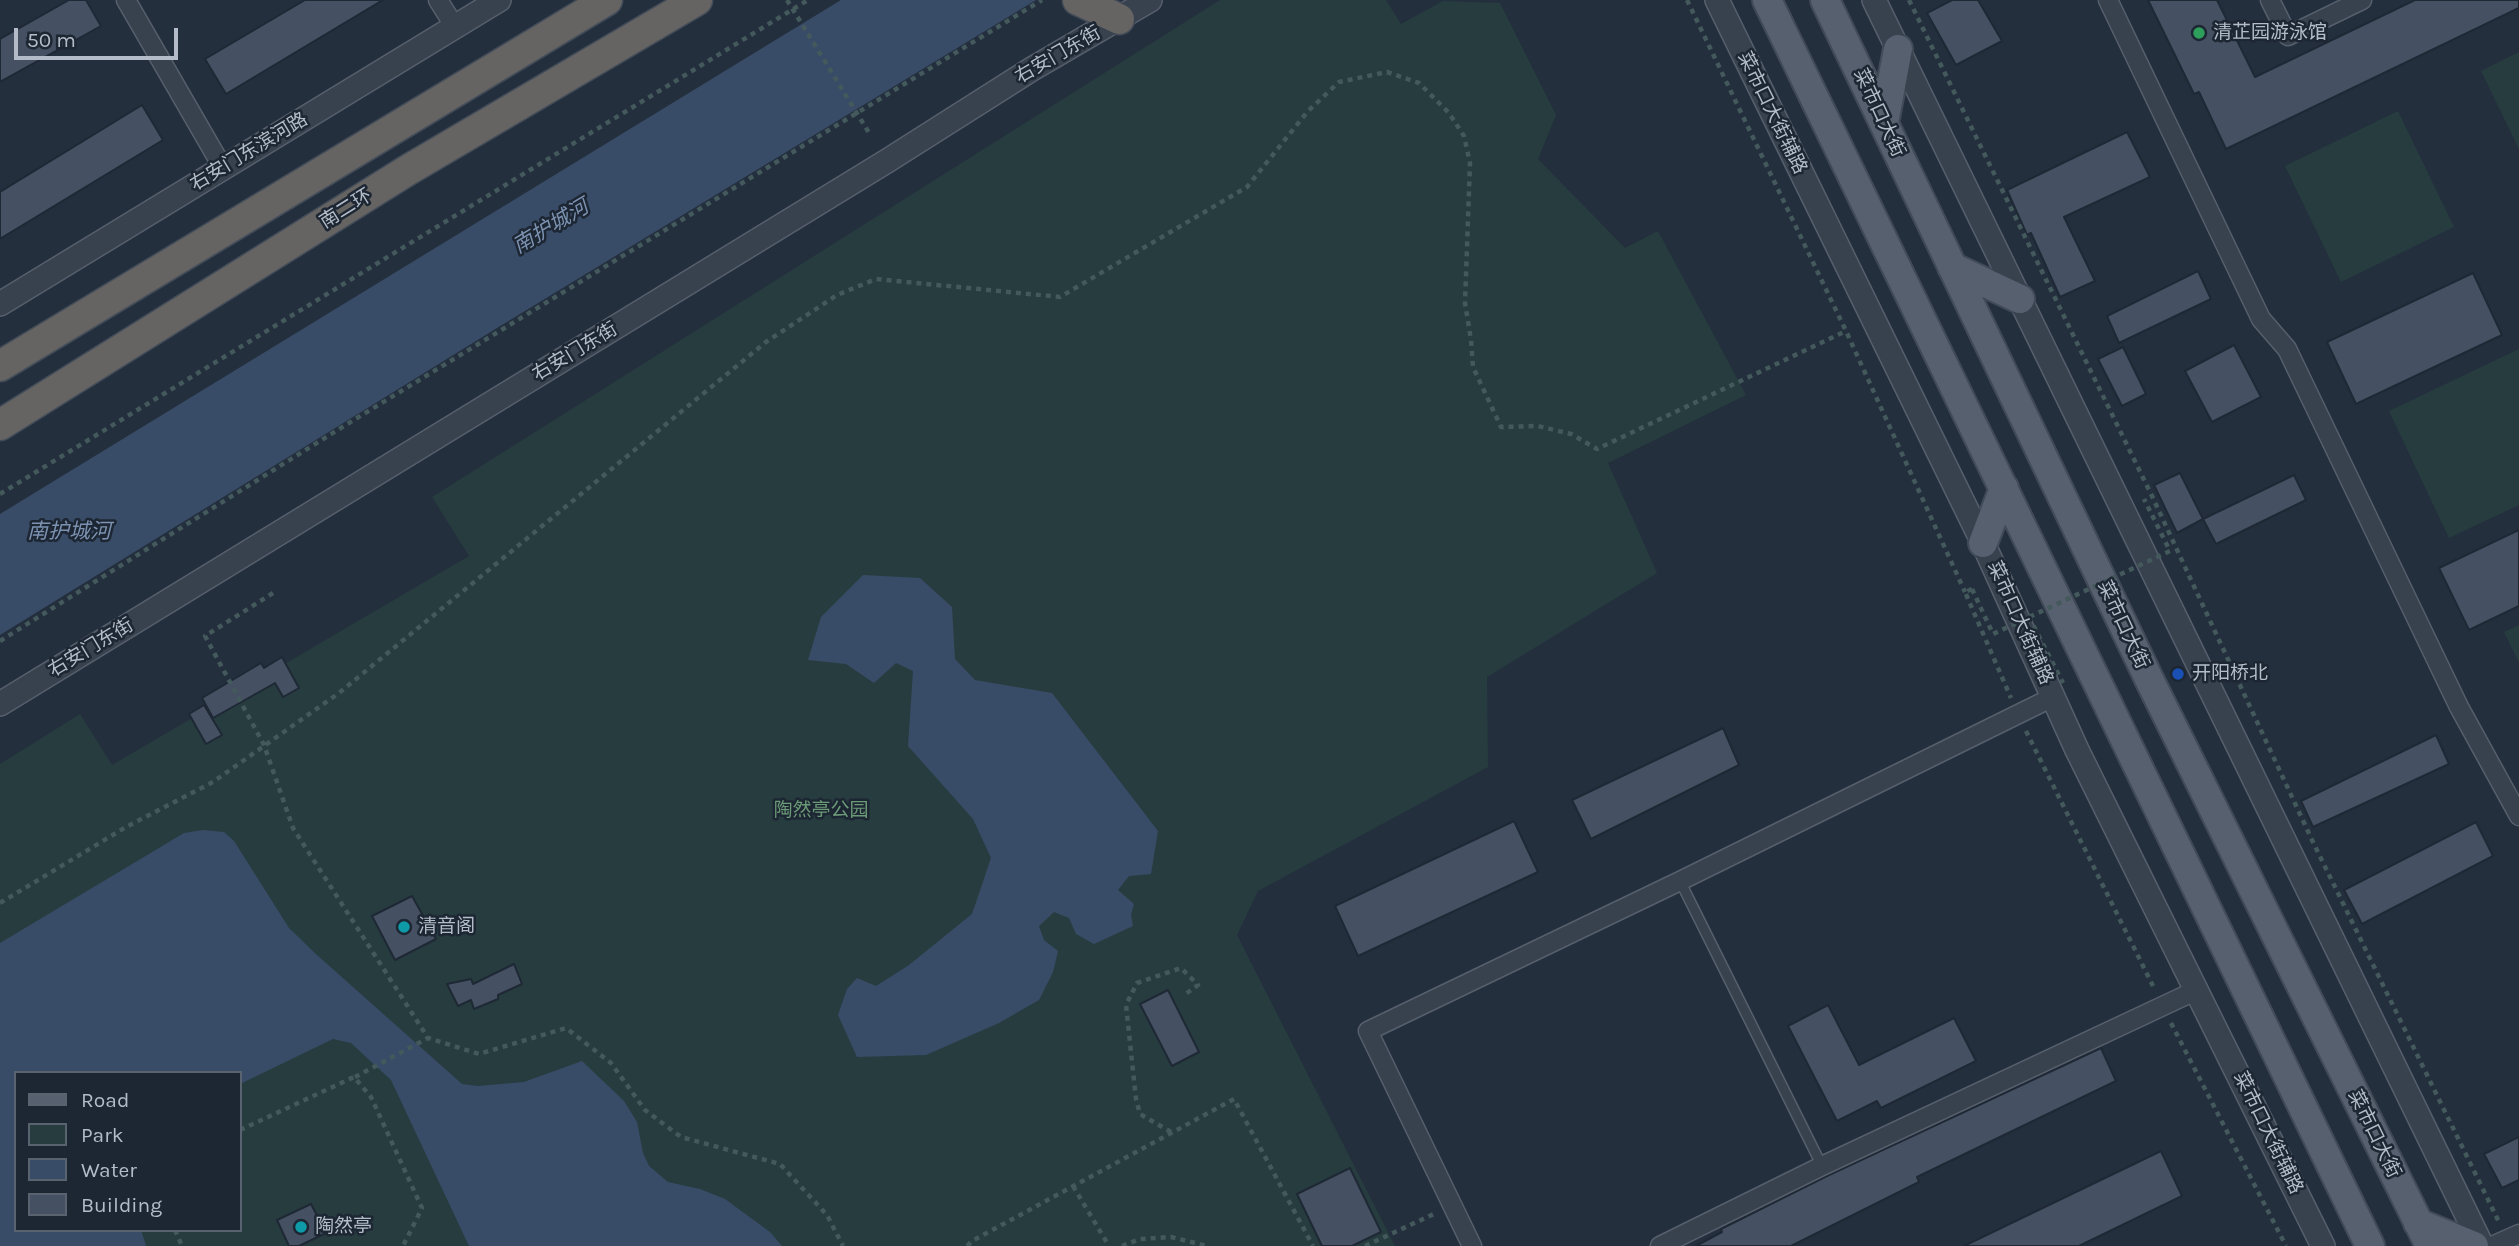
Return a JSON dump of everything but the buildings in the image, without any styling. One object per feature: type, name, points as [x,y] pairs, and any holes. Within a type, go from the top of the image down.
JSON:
[{"type":"highway","points":[[0,366],[607,0]]},
{"type":"highway","name":"南二环","points":[[0,425],[408,170],[697,0]]},
{"type":"highway","points":[[1078,0],[1119,19]]},
{"type":"main road","points":[[1767,0],[2370,1246]]},
{"type":"main road","name":"菜市口大街","points":[[1825,0],[2149,679],[2424,1234]]},
{"type":"main road","points":[[1884,123],[1898,49]]},
{"type":"main road","points":[[1952,267],[2020,299]]},
{"type":"main road","points":[[1983,543],[2004,488]]},
{"type":"main road","points":[[2424,1234],[2474,1246]]},
{"type":"street","points":[[126,0],[223,168]]},
{"type":"street","points":[[438,0],[455,27]]},
{"type":"street","name":"右安门东滨河路","points":[[0,304],[499,0]]},
{"type":"street","name":"右安门东街","points":[[0,704],[887,161],[1031,69],[1150,0]]},
{"type":"street","name":"菜市口大街辅路","points":[[1717,0],[1983,543],[2058,690],[2077,750],[2323,1246]]},
{"type":"street","points":[[1874,0],[2482,1246]]},
{"type":"street","points":[[2108,0],[2260,319],[2287,349],[2459,707],[2519,816]]},
{"type":"street","points":[[2270,0],[2288,36],[2362,0]]},
{"type":"street","points":[[1472,1246],[1368,1031],[1680,881],[2017,714],[2058,690]]},
{"type":"street","points":[[1660,1246],[1822,1166],[2197,990]]},
{"type":"lane","points":[[1680,881],[1822,1166]]},
{"type":"path","points":[[787,0],[871,136]]},
{"type":"path","points":[[0,494],[808,0]]},
{"type":"path","points":[[0,641],[344,426],[1042,0]]},
{"type":"path","points":[[1687,0],[1846,331],[1965,592],[2017,714],[2286,1246]]},
{"type":"path","points":[[1909,0],[2152,496],[2312,841],[2506,1240]]},
{"type":"path","points":[[0,903],[126,827],[213,782],[338,693],[766,342],[837,295],[876,279],[1060,298],[1247,187],[1308,111],[1339,82],[1387,72],[1419,83],[1449,113],[1464,136],[1470,163],[1465,303],[1473,367],[1501,428],[1538,426],[1571,435],[1597,449],[1846,331]]},
{"type":"path","points":[[1965,592],[1972,589],[1993,635],[2170,551],[2144,499],[2152,496]]},
{"type":"path","points":[[273,593],[205,636],[264,745],[293,828],[428,1038],[479,1054],[566,1028],[611,1063],[645,1110],[681,1137],[780,1164],[827,1215],[843,1246]]},
{"type":"path","points":[[2029,617],[2058,690]]},
{"type":"path","points":[[1172,1132],[1140,1114],[1126,1005],[1137,983],[1181,968],[1198,985],[1183,996]]},
{"type":"path","points":[[242,1129],[354,1077],[428,1038]]},
{"type":"path","points":[[354,1077],[371,1097],[422,1208],[403,1246]]},
{"type":"path","points":[[967,1246],[1234,1099],[1313,1246]]},
{"type":"path","points":[[1073,1186],[1109,1246]]},
{"type":"path","points":[[1365,1246],[1453,1205]]},
{"type":"path","points":[[1122,1246],[1140,1239],[1171,1237],[1207,1246]]},
{"type":"green space","name":"陶然亭公园","points":[[1220,0],[1386,0],[1401,24],[1443,1],[1500,3],[1556,115],[1538,159],[1625,248],[1658,231],[1746,395],[1608,463],[1657,573],[1487,677],[1488,767],[1258,891],[1237,935],[1395,1246],[0,1246],[0,764],[80,714],[112,765],[469,556],[432,497]]},
{"type":"green space","points":[[2519,52],[2519,149],[2481,71]]},
{"type":"green space","points":[[2398,111],[2454,227],[2341,282],[2285,166]]},
{"type":"green space","points":[[2519,349],[2519,505],[2449,538],[2389,411]]},
{"type":"green space","points":[[2519,625],[2519,663],[2504,632]]},
{"type":"water","name":"南护城河","points":[[841,0],[1036,0],[0,635],[0,514]]},
{"type":"water","points":[[863,575],[920,578],[952,607],[955,659],[975,680],[1052,693],[1158,831],[1151,874],[1129,876],[1118,890],[1134,904],[1131,915],[1133,926],[1094,944],[1076,934],[1069,918],[1054,912],[1039,926],[1044,940],[1058,951],[1053,972],[1039,1000],[999,1023],[926,1055],[857,1057],[838,1015],[847,989],[857,978],[876,986],[909,965],[972,914],[991,858],[973,819],[908,746],[913,671],[896,663],[874,683],[846,664],[808,660],[821,617]]},
{"type":"water","points":[[203,830],[224,832],[234,841],[289,928],[462,1084],[478,1086],[524,1082],[582,1061],[624,1101],[637,1122],[643,1153],[649,1166],[668,1182],[700,1189],[725,1199],[770,1232],[782,1246],[469,1246],[391,1080],[351,1043],[333,1039],[242,1083],[242,1071],[14,1071],[14,1232],[142,1232],[146,1246],[0,1246],[0,943],[184,833]]},
{"type":"place","name":"清芷园游泳馆","points":[[2199,33]]},
{"type":"place","name":"开阳桥北","points":[[2178,674]]},
{"type":"place","name":"清音阁","points":[[404,927]]},
{"type":"place","name":"陶然亭","points":[[301,1227]]}]
